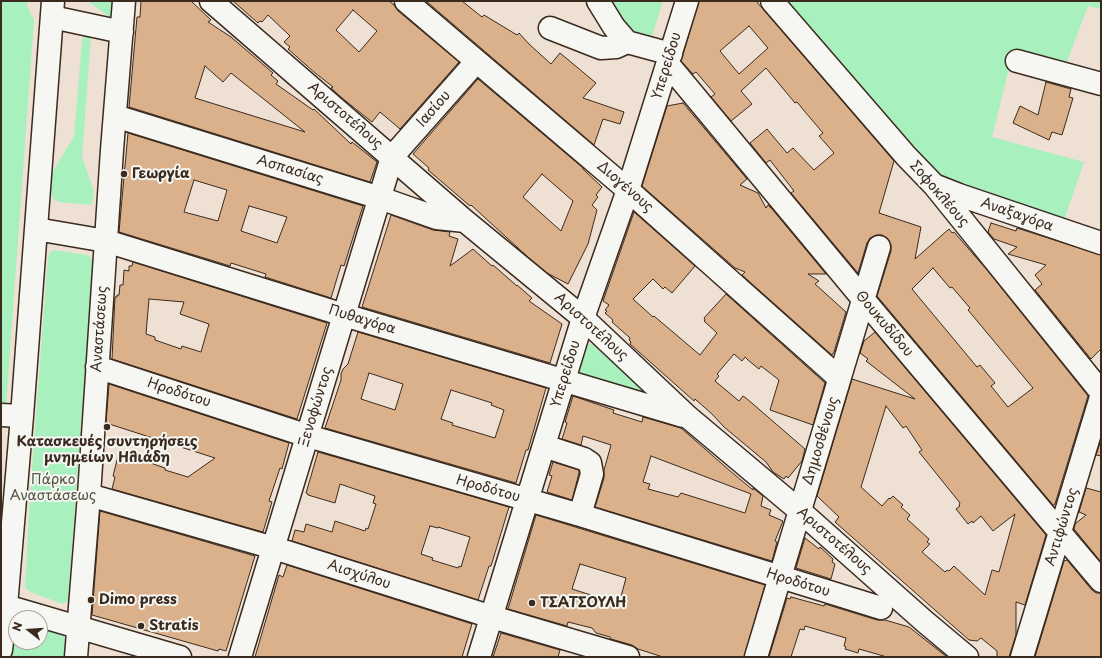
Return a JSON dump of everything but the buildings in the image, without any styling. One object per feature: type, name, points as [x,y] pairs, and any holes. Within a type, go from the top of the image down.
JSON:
[{"type":"street","name":"Αναστάσεως","points":[[76,657],[89,495],[114,116],[124,1]]},
{"type":"street","name":"Διογένους","points":[[406,1],[628,190],[840,378]]},
{"type":"street","points":[[598,1],[626,42],[670,59]]},
{"type":"street","name":"Υπερείδου","points":[[479,657],[583,318],[628,190],[687,1]]},
{"type":"street","name":"Σοφοκλέους","points":[[772,1],[906,156],[934,186],[1101,392]]},
{"type":"street","name":"Αριστοτέλους","points":[[216,3],[465,221],[583,318],[688,417],[800,511],[967,657]]},
{"type":"street","points":[[1,650],[22,416],[53,9],[122,32]]},
{"type":"street","points":[[550,28],[601,48],[616,47],[626,42]]},
{"type":"street","name":"Θουκυδίδου","points":[[670,59],[863,299],[1101,581]]},
{"type":"street","points":[[1017,61],[1101,84]]},
{"type":"street","name":"Ιασίου","points":[[392,157],[476,62]]},
{"type":"street","name":"Ασπασίας","points":[[114,116],[380,198],[437,218],[465,221]]},
{"type":"street","name":"Ξενοφώντος","points":[[240,657],[392,157]]},
{"type":"street","name":"Αναξαγόρα","points":[[934,186],[1101,243]]},
{"type":"street","name":"Πυθαγόρα","points":[[36,229],[106,242],[344,315],[688,417]]},
{"type":"street","name":"Δημοσθένους","points":[[756,657],[879,247]]},
{"type":"street","name":"Ηροδότου","points":[[97,366],[308,436],[580,515],[881,608]]},
{"type":"street","name":"Αντιφώντος","points":[[1022,657],[1101,397]]},
{"type":"street","points":[[1,415],[22,416]]},
{"type":"street","points":[[544,446],[584,459],[590,463],[592,474],[580,515]]},
{"type":"street","name":"Αισχύλου","points":[[89,495],[274,548],[492,617],[628,657]]},
{"type":"street","points":[[6,606],[180,657]]},
{"type":"green space","points":[[1,1],[28,1],[27,6],[34,20],[6,405],[1,405]]},
{"type":"green space","points":[[88,1],[114,1],[112,17],[108,16]]},
{"type":"green space","points":[[609,1],[663,1],[652,36],[628,29]]},
{"type":"green space","points":[[787,1],[1101,1],[1101,9],[1088,6],[1063,72],[1011,60],[992,137],[1084,162],[1064,220],[941,177]]},
{"type":"green space","points":[[88,35],[91,37],[82,157],[93,188],[94,197],[91,205],[59,202],[54,199],[50,193],[50,180],[52,173],[74,136],[82,41],[84,36]]},
{"type":"green space","name":"Πάρκο Αναστάσεως","points":[[54,250],[87,255],[91,258],[93,263],[68,601],[63,604],[30,592],[25,588],[30,494],[48,257],[50,252]]},
{"type":"green space","points":[[592,344],[642,389],[640,398],[574,378],[583,345]]},
{"type":"green space","points":[[48,630],[62,633],[66,640],[64,657],[12,657],[12,650],[48,650]]},
{"type":"place","name":"Γεωργία","points":[[124,174]]},
{"type":"place","name":"Κατασκευές συντηρήσεις μνημείων Ηλιάδη","points":[[107,427]]},
{"type":"place","name":"Dimo press","points":[[91,600]]},
{"type":"place","name":"ΤΣΑΤΣΟΥΛΗ","points":[[532,603]]},
{"type":"place","name":"Stratis","points":[[141,626]]}]
